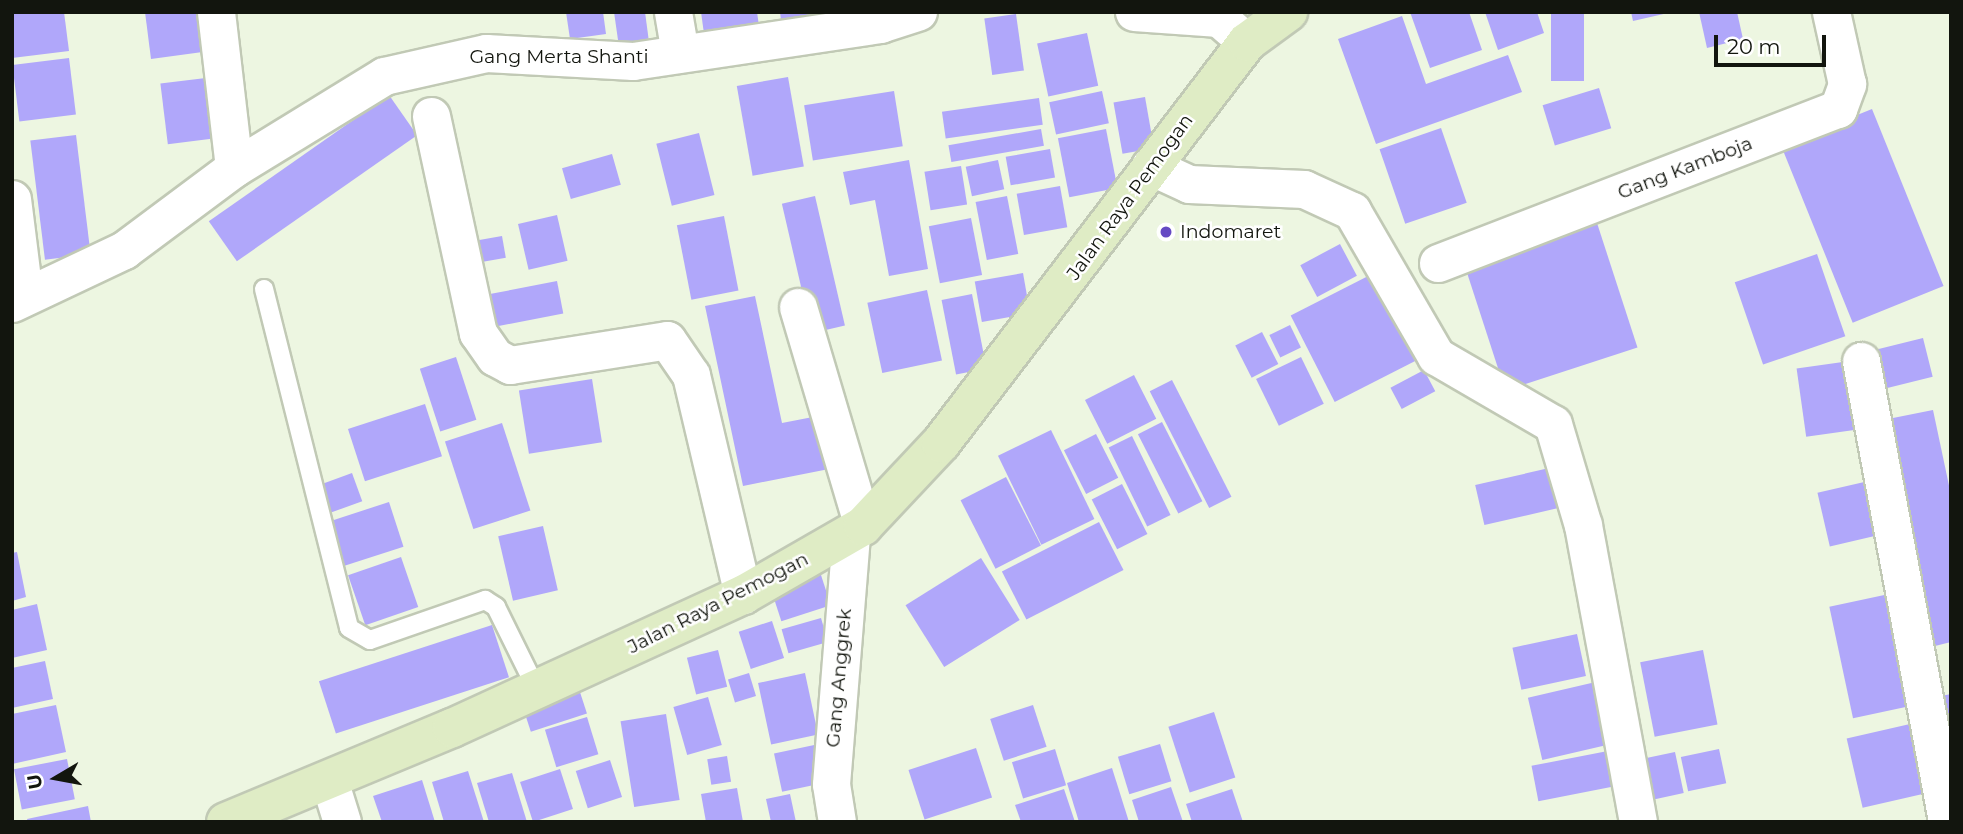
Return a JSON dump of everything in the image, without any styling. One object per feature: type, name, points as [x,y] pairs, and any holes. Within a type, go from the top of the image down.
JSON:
[{"type":"street","points":[[216,12],[234,168]]},
{"type":"street","points":[[673,12],[680,53]]},
{"type":"street","name":"Gang Merta Shanti","points":[[18,299],[124,250],[234,168],[339,99],[434,62],[486,53],[633,61],[918,12]]},
{"type":"street","points":[[1134,12],[1228,24]]},
{"type":"street","name":"Jalan Raya Pemogan","points":[[226,822],[537,690],[743,594],[857,530],[941,443],[1097,246],[1150,166],[1228,24],[1288,12]]},
{"type":"street","name":"Gang Kamboja","points":[[1438,263],[1838,109],[1847,85],[1831,12]]},
{"type":"street","points":[[431,116],[478,333],[495,357],[510,365],[667,340],[691,375],[743,594]]},
{"type":"street","points":[[1150,166],[1189,184],[1304,189],[1352,211],[1436,356],[1553,424],[1583,525],[1638,822]]},
{"type":"street","points":[[12,199],[18,299]]},
{"type":"street","points":[[798,307],[857,530]]},
{"type":"street","points":[[1861,360],[1947,822]]},
{"type":"street","name":"Gang Anggrek","points":[[837,822],[831,783],[857,530]]},
{"type":"street","points":[[329,780],[342,822]]},
{"type":"lane","points":[[264,289],[349,628],[370,640],[485,600],[496,607],[537,690]]},
{"type":"building","points":[[12,12],[64,12],[69,51],[12,58]]},
{"type":"building","points":[[145,12],[205,12],[210,51],[151,59]]},
{"type":"building","points":[[566,12],[603,12],[606,34],[570,39]]},
{"type":"building","points":[[614,12],[645,12],[649,42],[619,47]]},
{"type":"building","points":[[701,12],[757,12],[760,33],[705,41]]},
{"type":"building","points":[[780,12],[826,12],[827,22],[782,28]]},
{"type":"building","points":[[1410,12],[1469,12],[1482,50],[1430,68]]},
{"type":"building","points":[[1485,12],[1537,12],[1544,33],[1498,50]]},
{"type":"building","points":[[1551,12],[1584,12],[1584,81],[1551,81]]},
{"type":"building","points":[[1631,12],[1667,12],[1668,13],[1633,21]]},
{"type":"building","points":[[1699,12],[1737,12],[1743,39],[1707,48]]},
{"type":"building","points":[[1016,14],[1024,70],[992,75],[984,18]]},
{"type":"building","points":[[1402,16],[1426,84],[1508,55],[1522,92],[1376,144],[1338,39]]},
{"type":"building","points":[[1087,33],[1098,86],[1048,96],[1037,44]]},
{"type":"building","points":[[69,58],[76,115],[19,122],[12,65]]},
{"type":"building","points":[[214,77],[221,138],[168,144],[160,84]]},
{"type":"building","points":[[788,77],[804,167],[753,176],[737,86]]},
{"type":"building","points":[[1599,88],[1611,128],[1555,145],[1543,105]]},
{"type":"building","points":[[894,91],[903,146],[813,161],[804,105]]},
{"type":"building","points":[[1102,91],[1109,123],[1056,135],[1049,102]]},
{"type":"building","points":[[389,95],[417,135],[237,261],[209,221]]},
{"type":"building","points":[[1145,97],[1154,148],[1123,154],[1113,103]]},
{"type":"building","points":[[1039,98],[1043,125],[946,138],[942,112]]},
{"type":"building","points":[[1872,109],[1944,286],[1853,323],[1781,146]]},
{"type":"building","points":[[1441,128],[1467,203],[1405,224],[1380,149]]},
{"type":"building","points":[[1041,129],[1044,146],[951,162],[948,145]]},
{"type":"building","points":[[1106,129],[1117,188],[1069,197],[1058,138]]},
{"type":"building","points":[[699,133],[714,195],[672,206],[656,144]]},
{"type":"building","points":[[76,135],[91,254],[45,260],[30,141]]},
{"type":"building","points":[[1050,149],[1055,178],[1011,185],[1006,157]]},
{"type":"building","points":[[612,154],[621,185],[571,199],[562,168]]},
{"type":"building","points":[[909,160],[928,269],[889,276],[875,200],[850,205],[843,172]]},
{"type":"building","points":[[998,160],[1004,189],[972,196],[966,167]]},
{"type":"building","points":[[961,166],[967,205],[931,210],[924,172]]},
{"type":"building","points":[[1060,186],[1067,227],[1024,235],[1017,194]]},
{"type":"building","points":[[815,196],[845,326],[812,333],[782,204]]},
{"type":"building","points":[[1007,196],[1018,254],[987,260],[976,202]]},
{"type":"building","points":[[557,215],[568,261],[529,270],[518,224]]},
{"type":"building","points":[[724,216],[739,291],[691,300],[677,225]]},
{"type":"building","points":[[971,218],[982,275],[940,283],[929,226]]},
{"type":"building","points":[[1597,223],[1637,348],[1505,391],[1465,266]]},
{"type":"building","points":[[502,236],[506,258],[470,264],[467,242]]},
{"type":"building","points":[[1340,244],[1357,276],[1317,297],[1300,265]]},
{"type":"building","points":[[1817,254],[1845,336],[1763,365],[1735,282]]},
{"type":"building","points":[[1378,271],[1422,357],[1335,402],[1291,315]]},
{"type":"building","points":[[1023,273],[1030,313],[982,322],[975,282]]},
{"type":"building","points":[[557,281],[563,313],[494,327],[487,295]]},
{"type":"building","points":[[927,290],[942,360],[882,373],[867,303]]},
{"type":"building","points":[[972,294],[987,369],[956,375],[942,300]]},
{"type":"building","points":[[755,296],[782,423],[818,416],[829,469],[743,486],[705,306]]},
{"type":"building","points":[[1290,325],[1301,347],[1280,358],[1269,335]]},
{"type":"building","points":[[1262,332],[1278,364],[1252,378],[1235,346]]},
{"type":"building","points":[[1923,338],[1933,377],[1879,390],[1870,351]]},
{"type":"building","points":[[456,357],[476,420],[440,432],[420,369]]},
{"type":"building","points":[[1301,357],[1324,404],[1279,426],[1256,379]]},
{"type":"building","points":[[1857,360],[1867,428],[1806,437],[1797,368]]},
{"type":"building","points":[[1424,370],[1435,391],[1402,409],[1390,388]]},
{"type":"building","points":[[1134,375],[1156,419],[1107,444],[1085,400]]},
{"type":"building","points":[[592,379],[602,442],[529,454],[519,391]]},
{"type":"building","points":[[1172,380],[1231,497],[1209,508],[1150,391]]},
{"type":"building","points":[[425,404],[442,456],[365,481],[348,429]]},
{"type":"building","points":[[1933,410],[1951,495],[1951,642],[1931,647],[1883,420]]},
{"type":"building","points":[[1162,422],[1202,501],[1178,514],[1138,434]]},
{"type":"building","points":[[502,423],[530,510],[473,529],[445,442]]},
{"type":"building","points":[[1051,430],[1094,519],[1041,545],[998,456]]},
{"type":"building","points":[[1096,434],[1118,478],[1086,494],[1064,450]]},
{"type":"building","points":[[1132,436],[1171,515],[1147,526],[1109,447]]},
{"type":"building","points":[[1558,466],[1567,506],[1484,525],[1475,485]]},
{"type":"building","points":[[352,473],[362,501],[327,514],[317,486]]},
{"type":"building","points":[[1006,477],[1041,546],[996,569],[961,500]]},
{"type":"building","points":[[1873,480],[1885,534],[1830,546],[1817,493]]},
{"type":"building","points":[[1122,484],[1147,534],[1117,549],[1092,499]]},
{"type":"building","points":[[389,502],[404,547],[345,566],[330,521]]},
{"type":"building","points":[[1099,522],[1124,570],[1026,620],[1002,571]]},
{"type":"building","points":[[543,526],[558,590],[513,601],[498,536]]},
{"type":"building","points":[[17,552],[26,597],[12,601],[12,553]]},
{"type":"building","points":[[401,557],[418,607],[365,625],[348,575]]},
{"type":"building","points":[[981,558],[1020,620],[944,667],[906,605]]},
{"type":"building","points":[[820,572],[831,605],[781,621],[771,588]]},
{"type":"building","points":[[1889,594],[1913,706],[1853,718],[1829,607]]},
{"type":"building","points":[[37,604],[47,650],[12,658],[12,610]]},
{"type":"building","points":[[821,618],[828,642],[788,653],[782,629]]},
{"type":"building","points":[[772,621],[784,658],[751,669],[739,632]]},
{"type":"building","points":[[492,625],[509,677],[336,734],[319,681]]},
{"type":"building","points":[[1577,634],[1586,676],[1521,690],[1512,648]]},
{"type":"building","points":[[718,650],[727,687],[696,695],[687,658]]},
{"type":"building","points":[[1703,650],[1718,725],[1655,737],[1640,662]]},
{"type":"building","points":[[45,661],[53,699],[12,708],[12,668]]},
{"type":"building","points":[[749,673],[756,696],[735,702],[728,679]]},
{"type":"building","points":[[805,673],[818,735],[771,745],[758,683]]},
{"type":"building","points":[[1600,681],[1614,743],[1542,760],[1528,698]]},
{"type":"building","points":[[578,686],[587,714],[531,732],[522,704]]},
{"type":"building","points":[[1951,694],[1951,742],[1941,696]]},
{"type":"building","points":[[708,697],[722,745],[687,755],[673,707]]},
{"type":"building","points":[[56,705],[66,752],[12,764],[12,714]]},
{"type":"building","points":[[1033,705],[1047,747],[1004,761],[990,719]]},
{"type":"building","points":[[1214,712],[1235,778],[1190,792],[1168,727]]},
{"type":"building","points":[[666,714],[680,800],[634,807],[621,721]]},
{"type":"building","points":[[587,717],[598,754],[556,767],[545,730]]},
{"type":"building","points":[[1910,724],[1926,793],[1863,808],[1847,739]]},
{"type":"building","points":[[819,744],[827,782],[782,792],[774,754]]},
{"type":"building","points":[[1160,744],[1171,781],[1129,794],[1118,757]]},
{"type":"building","points":[[976,748],[992,797],[925,819],[908,770]]},
{"type":"building","points":[[1055,749],[1066,785],[1023,798],[1012,762]]},
{"type":"building","points":[[1719,749],[1726,783],[1688,791],[1681,757]]},
{"type":"building","points":[[1613,750],[1620,785],[1538,801],[1532,766]]},
{"type":"building","points":[[1675,752],[1684,793],[1645,801],[1636,760]]},
{"type":"building","points":[[727,756],[731,782],[711,785],[707,759]]},
{"type":"building","points":[[67,759],[75,799],[22,810],[14,769]]},
{"type":"building","points":[[610,760],[622,797],[588,808],[576,771]]},
{"type":"building","points":[[1112,768],[1129,822],[1079,822],[1067,783]]},
{"type":"building","points":[[560,769],[573,809],[533,822],[520,782]]},
{"type":"building","points":[[468,771],[484,822],[444,822],[432,782]]},
{"type":"building","points":[[512,773],[527,822],[489,822],[477,783]]},
{"type":"building","points":[[422,780],[435,822],[382,822],[373,796]]},
{"type":"building","points":[[1171,787],[1183,822],[1139,822],[1132,800]]},
{"type":"building","points":[[737,788],[743,822],[706,822],[701,794]]},
{"type":"building","points":[[1064,789],[1075,822],[1021,822],[1015,805]]},
{"type":"building","points":[[1232,789],[1243,822],[1192,822],[1186,804]]},
{"type":"building","points":[[790,794],[796,822],[771,822],[766,799]]},
{"type":"building","points":[[88,806],[91,822],[28,822],[27,819]]},
{"type":"place","name":"Indomaret","points":[[1166,232]]}]
